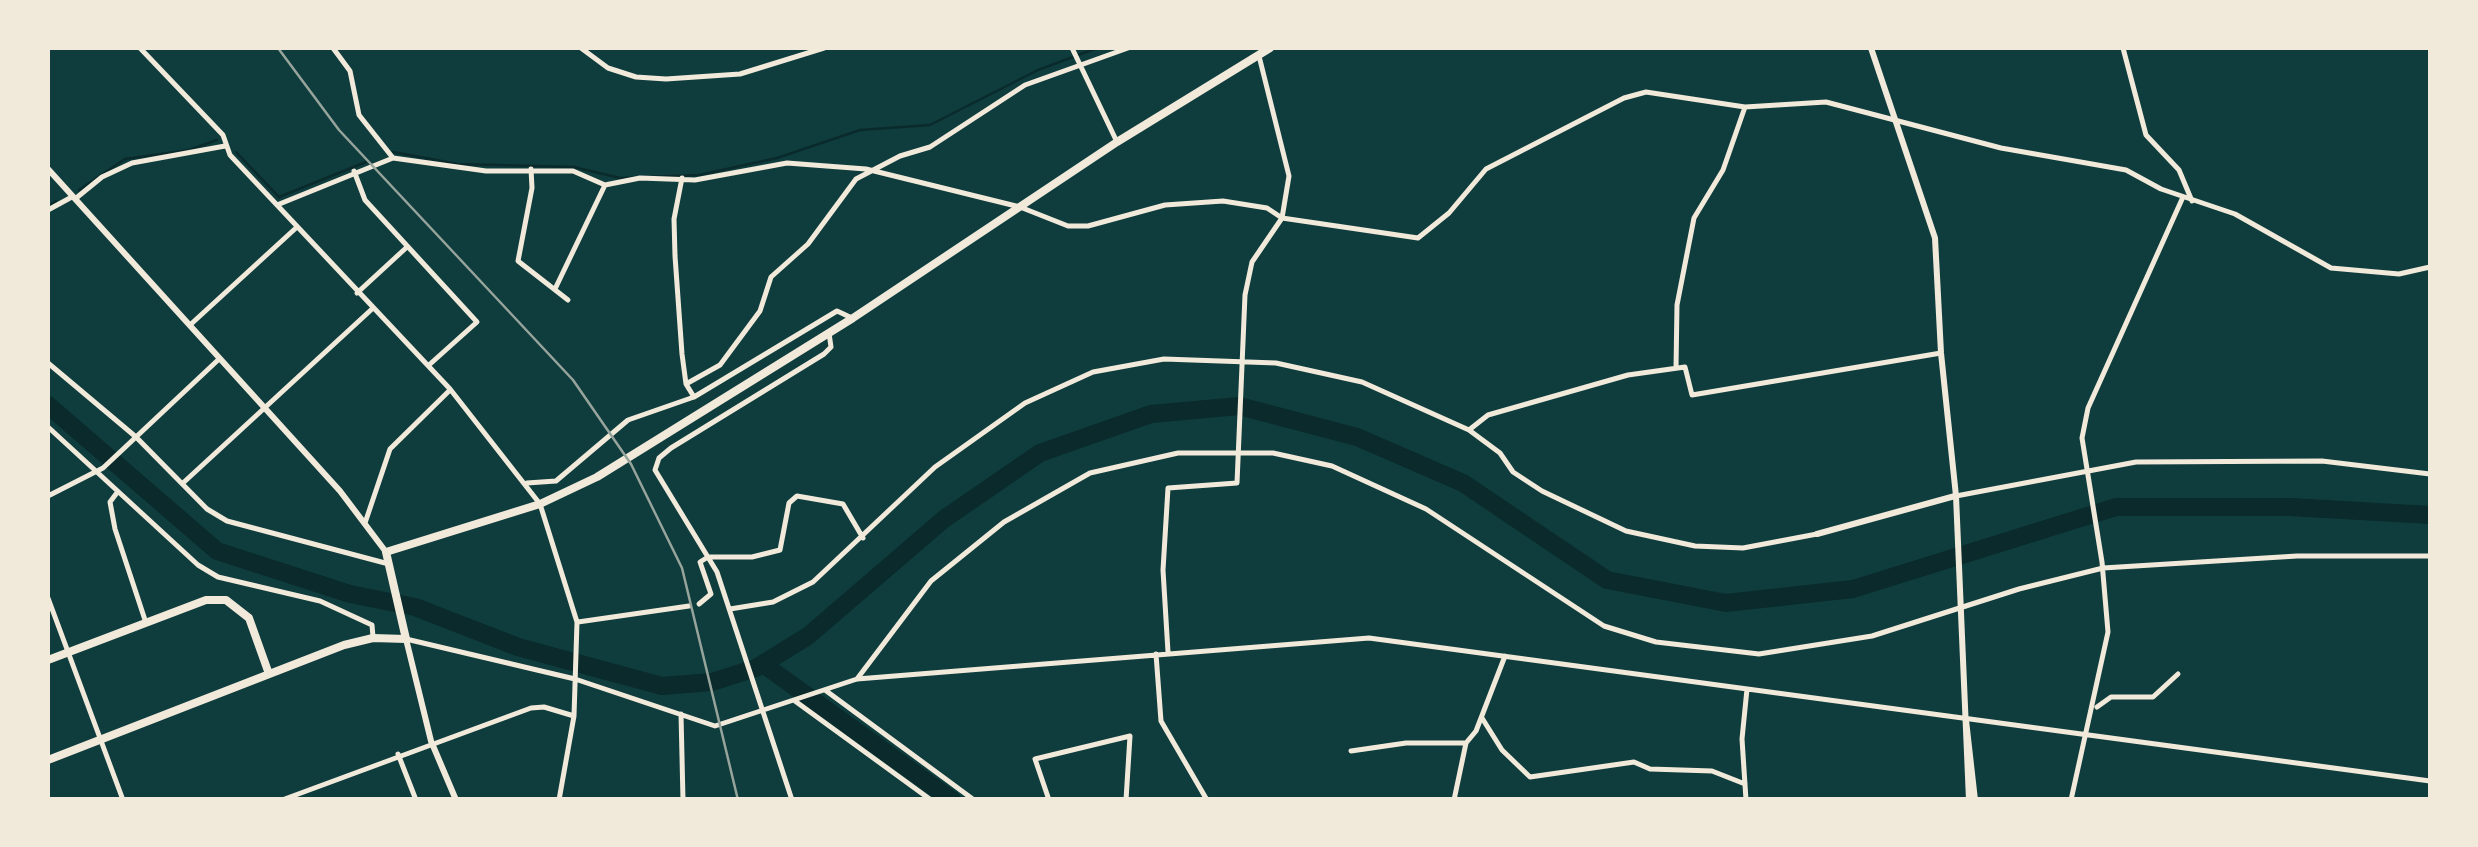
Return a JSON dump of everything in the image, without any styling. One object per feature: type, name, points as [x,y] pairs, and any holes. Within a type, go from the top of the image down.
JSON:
[{"type":"main road","points":[[48,760],[269,674],[374,638],[406,639],[385,563],[386,552],[540,504],[597,477],[830,333],[1118,142],[1270,48]]},
{"type":"main road","points":[[48,660],[206,600],[226,600],[249,618],[269,674]]},
{"type":"street","points":[[140,48],[222,136],[225,146],[356,293],[450,389],[540,504],[577,622],[574,716],[559,800]]},
{"type":"street","points":[[333,48],[350,71],[359,115],[392,158]]},
{"type":"street","points":[[581,48],[608,68],[636,77],[666,78],[740,74],[824,48]]},
{"type":"street","points":[[1072,48],[1118,142]]},
{"type":"street","points":[[686,384],[720,365],[760,311],[771,277],[808,244],[843,192],[900,156],[930,147],[1024,85],[1128,48]]},
{"type":"street","points":[[1871,48],[1934,238],[1940,353],[1956,500],[1972,800]]},
{"type":"street","points":[[2123,48],[2146,135],[2179,170],[2192,201]]},
{"type":"street","points":[[1168,652],[1163,570],[1168,488],[1237,483],[1245,295],[1252,262],[1282,218],[1289,176],[1258,55]]},
{"type":"street","points":[[277,205],[392,158],[486,171],[573,171],[605,185],[640,178],[696,180],[787,163],[872,171],[1020,206],[1040,218],[1079,227],[1165,205],[1205,202],[1267,208],[1282,218],[1418,238],[1449,213],[1486,169],[1624,98],[1646,92],[1745,107],[1826,102],[2001,148],[2126,170],[2192,201],[2236,214],[2331,268],[2399,274],[2430,267]]},
{"type":"street","points":[[1676,368],[1677,305],[1694,218],[1723,170],[1745,107]]},
{"type":"street","points":[[48,210],[132,163],[225,146]]},
{"type":"street","points":[[48,169],[365,523],[386,552]]},
{"type":"street","points":[[531,170],[532,188],[518,261],[568,300]]},
{"type":"street","points":[[354,171],[365,200],[477,322],[428,366]]},
{"type":"street","points":[[682,178],[674,219],[686,384],[694,397]]},
{"type":"street","points":[[555,288],[605,185]]},
{"type":"street","points":[[2071,800],[2108,632],[2082,438],[2088,408],[2143,278],[2183,197]]},
{"type":"street","points":[[190,325],[297,227]]},
{"type":"street","points":[[356,293],[408,247]]},
{"type":"street","points":[[182,484],[265,412],[372,309]]},
{"type":"street","points":[[527,484],[556,480],[628,420],[694,397],[837,311],[853,318]]},
{"type":"street","points":[[792,800],[730,610],[708,556],[655,470],[659,458],[824,354],[831,347],[830,333]]},
{"type":"street","points":[[1469,430],[1488,415],[1595,383],[1676,368],[1686,367],[1692,396],[1940,353]]},
{"type":"street","points":[[730,610],[774,602],[813,582],[935,467],[976,435],[1063,384],[1126,364],[1164,359],[1243,360],[1300,367],[1362,382],[1469,430],[1500,452],[1513,472],[1542,491],[1626,531],[1695,546],[1743,548],[1817,534],[2136,462],[2322,462],[2430,474]]},
{"type":"street","points":[[48,496],[100,470],[218,360]]},
{"type":"street","points":[[48,364],[227,520],[385,563]]},
{"type":"street","points":[[365,523],[390,449],[450,389]]},
{"type":"street","points":[[48,427],[100,470],[117,493],[173,546],[218,578],[320,601],[372,625],[374,638]]},
{"type":"street","points":[[857,679],[946,565],[1063,485],[1090,473],[1154,457],[1236,452],[1312,459],[1382,485],[1484,546],[1578,612],[1616,630],[1656,642],[1758,654],[1872,636],[2102,565],[2330,554],[2430,556]]},
{"type":"street","points":[[117,493],[110,502],[115,529],[146,623]]},
{"type":"street","points":[[699,604],[710,598],[700,562],[708,556],[752,557],[780,550],[789,503],[802,496],[844,504],[863,538]]},
{"type":"street","points":[[48,598],[124,800]]},
{"type":"street","points":[[577,622],[689,606]]},
{"type":"street","points":[[456,800],[431,742],[406,639],[575,679],[722,726],[857,679],[1369,638],[2430,781]]},
{"type":"street","points":[[1156,654],[1161,721],[1207,800]]},
{"type":"street","points":[[1454,800],[1466,744],[1482,718],[1505,656]]},
{"type":"street","points":[[2094,708],[2111,697],[2153,696],[2178,674]]},
{"type":"street","points":[[1746,800],[1747,689]]},
{"type":"street","points":[[825,690],[974,800]]},
{"type":"street","points":[[795,701],[931,800]]},
{"type":"street","points":[[282,800],[531,708],[544,706],[574,716]]},
{"type":"street","points":[[682,714],[683,800]]},
{"type":"street","points":[[1482,718],[1502,750],[1530,777],[1634,762],[1650,769],[1712,771],[1745,784]]},
{"type":"street","points":[[1049,800],[1035,759],[1130,736],[1126,800]]},
{"type":"street","points":[[1351,752],[1406,744],[1466,744]]},
{"type":"street","points":[[398,754],[416,800]]},
{"type":"waterway","points":[[393,152],[458,164],[574,167],[620,178],[699,175],[777,158],[860,130],[930,125],[1038,70],[1097,48]]},
{"type":"waterway","points":[[79,190],[125,159],[189,150],[217,140]]},
{"type":"waterway","points":[[236,152],[279,197],[366,162]]},
{"type":"waterway","points":[[48,207],[56,201]]},
{"type":"waterway","points":[[48,405],[217,551],[350,594],[415,607],[518,647],[662,686],[712,682],[756,668],[808,636],[944,519],[1040,453],[1151,414],[1239,406],[1357,437],[1463,483],[1607,580],[1726,603],[1853,589],[2116,507],[2290,507],[2430,515]]},
{"type":"waterway","points":[[763,664],[952,800]]},
{"type":"railway","points":[[278,48],[339,130],[573,380],[631,464],[682,568],[738,800]]}]
